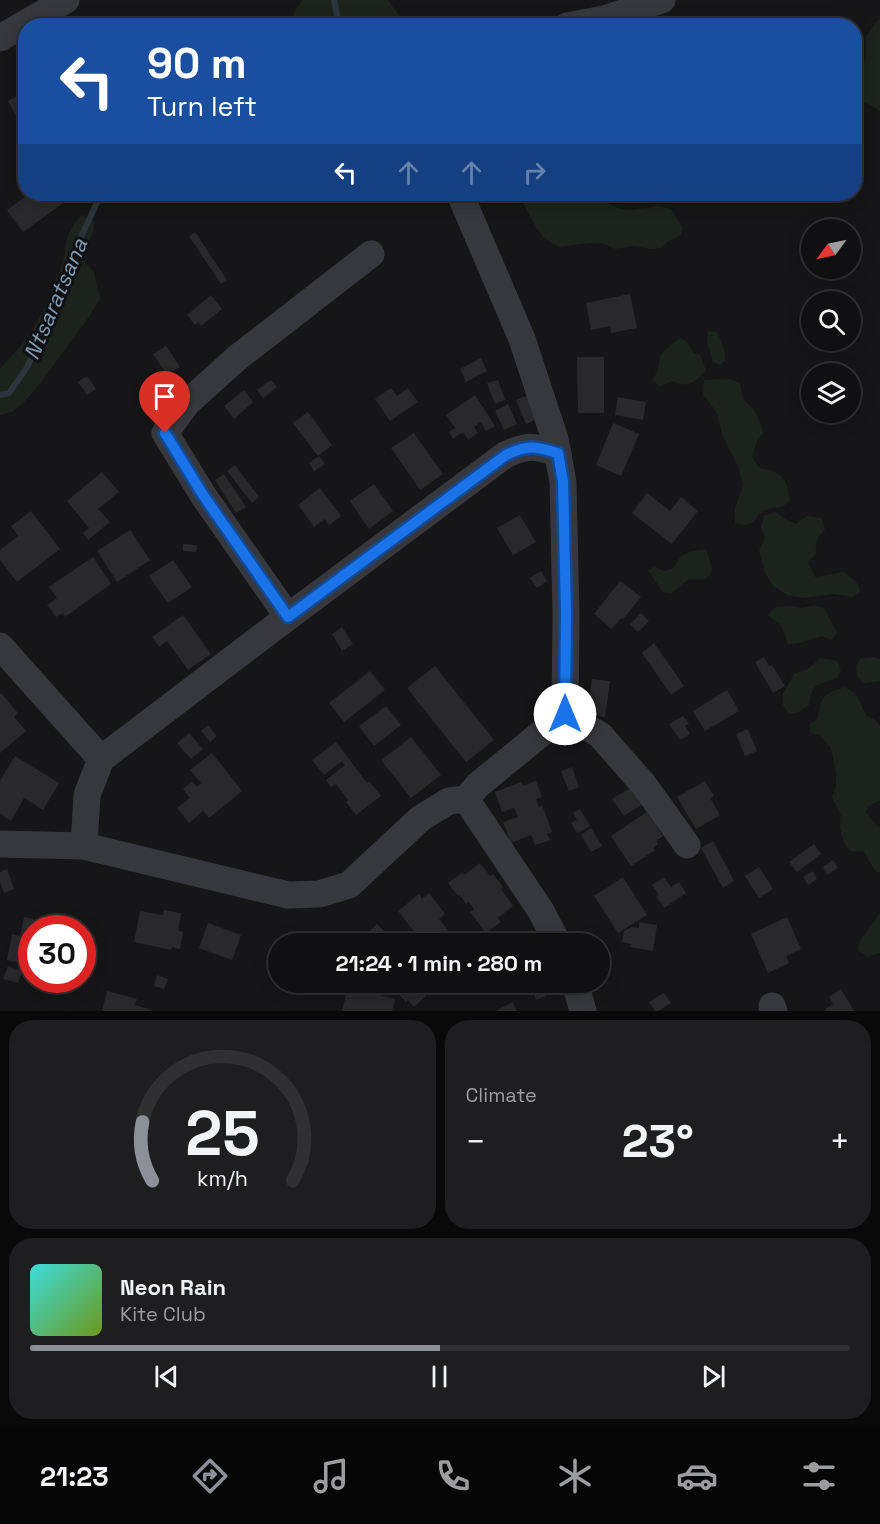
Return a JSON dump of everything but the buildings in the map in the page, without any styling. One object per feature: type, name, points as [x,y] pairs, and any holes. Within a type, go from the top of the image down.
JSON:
[{"type":"street","points":[[35,18],[66,0]]},
{"type":"street","points":[[607,18],[662,0]]},
{"type":"street","points":[[0,38],[18,28]]},
{"type":"street","points":[[463,201],[522,339],[558,453],[563,482],[566,614],[565,714]]},
{"type":"street","points":[[288,617],[203,495],[165,433],[187,403],[237,358],[371,254]]},
{"type":"street","points":[[84,846],[87,795],[101,759],[506,455],[520,448],[536,447],[558,453]]},
{"type":"street","points":[[0,646],[101,759]]},
{"type":"street","points":[[0,844],[84,846],[288,895],[319,894],[349,885],[421,818],[449,801],[466,799],[478,785],[565,714]]},
{"type":"street","points":[[565,714],[600,735],[644,785],[687,845]]},
{"type":"street","points":[[466,799],[541,911],[552,933]]},
{"type":"street","points":[[578,993],[583,1011]]},
{"type":"shaded area","points":[[302,0],[388,0],[401,18],[292,18]]},
{"type":"shaded area","points":[[880,19],[880,111],[862,102],[862,68],[866,56],[866,37]]},
{"type":"shaded area","points":[[522,201],[602,201],[618,208],[630,210],[659,206],[671,209],[683,228],[681,235],[668,241],[662,248],[650,249],[635,246],[615,249],[602,243],[560,247],[545,239]]},
{"type":"shaded area","points":[[82,215],[95,222],[93,234],[82,250],[84,262],[94,272],[100,299],[42,381],[25,401],[12,412],[0,415],[0,369],[31,334],[48,301],[64,259],[67,238]]},
{"type":"shaded area","points":[[708,331],[716,332],[723,345],[725,360],[720,365],[713,362],[707,341]]},
{"type":"shaded area","points":[[680,338],[687,342],[693,352],[700,355],[706,370],[691,383],[683,384],[672,381],[659,387],[653,380],[660,356]]},
{"type":"shaded area","points":[[729,379],[740,383],[743,399],[755,411],[761,424],[763,433],[757,441],[752,457],[760,469],[779,474],[788,488],[790,501],[783,506],[763,512],[748,524],[735,523],[735,509],[743,485],[738,466],[722,434],[717,413],[703,394],[704,380]]},
{"type":"shaded area","points":[[776,512],[796,524],[807,516],[822,518],[825,530],[817,540],[816,554],[808,562],[815,577],[844,572],[858,584],[860,592],[853,597],[833,594],[803,598],[788,595],[773,586],[765,573],[759,550],[765,538],[761,527],[764,516]]},
{"type":"shaded area","points":[[706,549],[713,568],[710,575],[705,579],[689,579],[672,593],[663,592],[648,570],[654,567],[664,571],[674,568],[683,555]]},
{"type":"shaded area","points":[[814,605],[824,608],[837,633],[831,640],[822,636],[801,643],[788,644],[781,625],[768,615],[776,607],[803,608]]},
{"type":"shaded area","points":[[874,657],[880,659],[880,681],[864,683],[857,676],[856,666],[860,659]]},
{"type":"shaded area","points":[[821,658],[837,661],[841,671],[837,678],[814,688],[809,705],[799,712],[789,714],[783,705],[783,693],[794,674],[808,669]]},
{"type":"shaded area","points":[[845,687],[856,694],[866,715],[880,726],[880,800],[868,806],[866,812],[880,827],[880,872],[876,872],[863,851],[850,851],[844,843],[840,828],[841,815],[832,797],[836,787],[836,773],[831,748],[820,735],[810,733],[810,724],[818,718],[825,696]]},
{"type":"shaded area","points":[[880,913],[880,953],[867,957],[858,950],[859,942]]},
{"type":"waterway","name":"Ntsaratsana","points":[[334,0],[337,18]]},
{"type":"waterway","name":"Ntsaratsana","points":[[0,395],[9,393],[26,369],[59,301],[80,239],[98,201]]},
{"type":"route","points":[[165,433],[203,495],[288,617],[506,455],[520,448],[536,447],[558,453],[563,482],[566,614],[565,714]]}]
